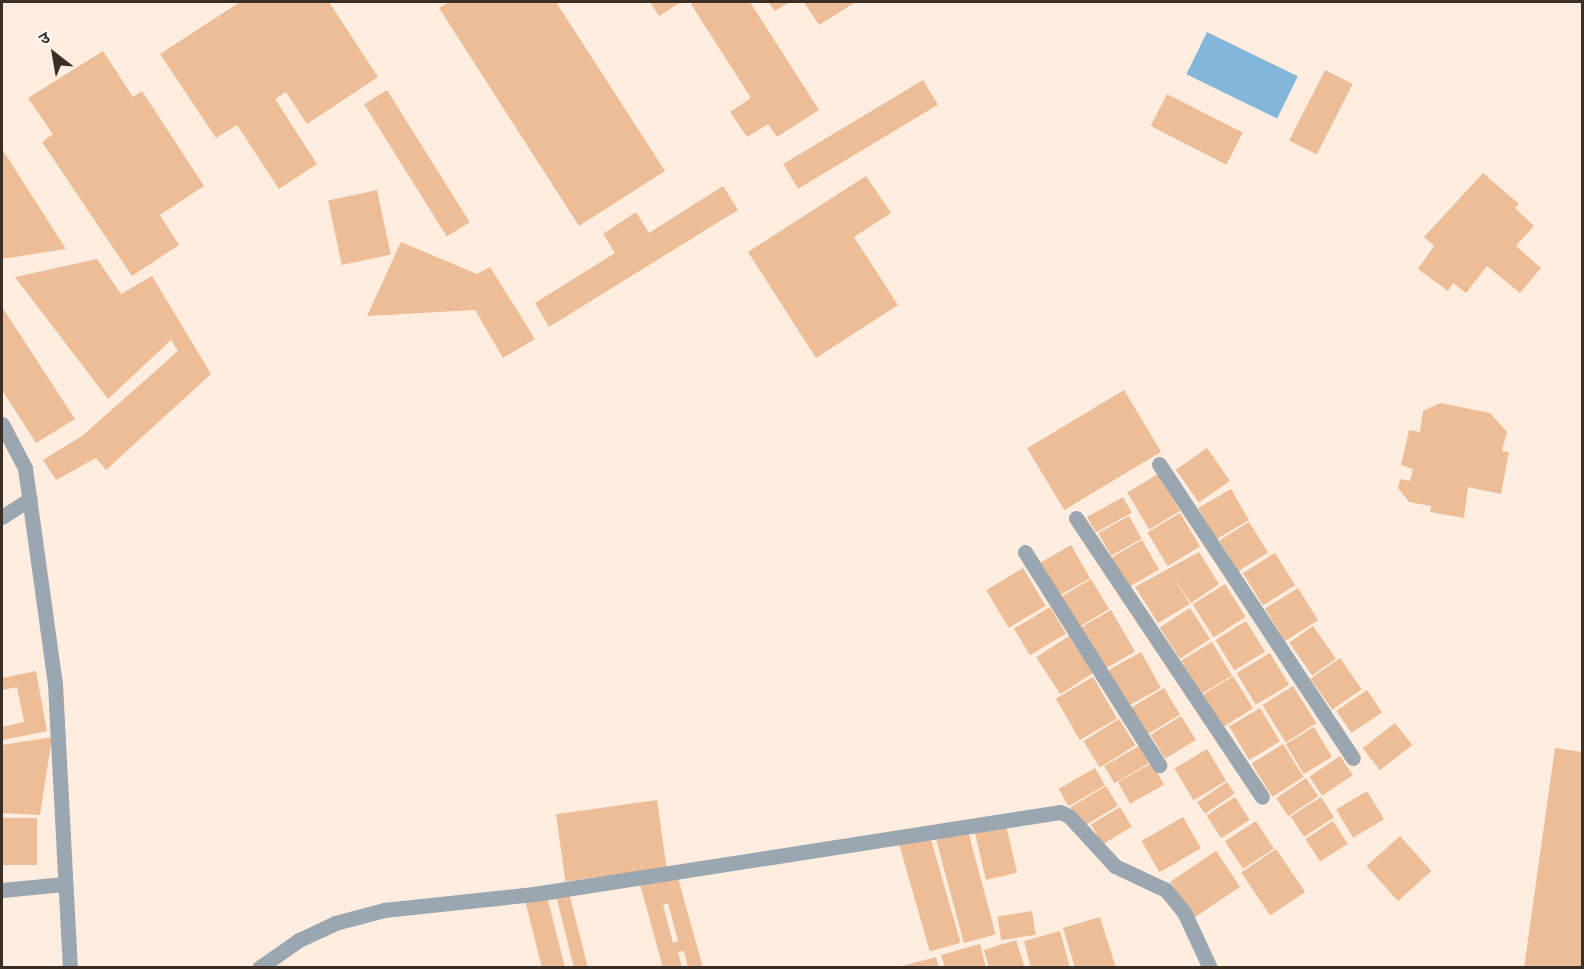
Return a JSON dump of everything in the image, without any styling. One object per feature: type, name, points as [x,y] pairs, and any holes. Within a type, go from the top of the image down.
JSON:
[{"type":"street","points":[[2,424],[25,468],[30,499],[55,684],[69,963],[85,968]]},
{"type":"street","points":[[1159,464],[1353,758]]},
{"type":"street","points":[[2,517],[30,499]]},
{"type":"street","points":[[1076,518],[1262,797]]},
{"type":"street","points":[[1026,552],[1159,765]]},
{"type":"street","points":[[259,968],[299,940],[335,923],[384,910],[534,894],[1060,812],[1077,824],[1115,866],[1166,890],[1184,912],[1210,968]]},
{"type":"street","points":[[2,890],[64,884]]},
{"type":"water","points":[[1207,32],[1298,76],[1277,119],[1186,74]]},
{"type":"building","points":[[240,2],[329,2],[378,77],[307,124],[286,92],[275,99],[317,164],[279,189],[237,125],[216,138],[160,54]]},
{"type":"building","points":[[449,2],[556,2],[665,171],[579,226],[439,8]]},
{"type":"building","points":[[650,2],[681,2],[659,16]]},
{"type":"building","points":[[696,2],[750,2],[819,110],[777,137],[768,124],[747,137],[730,112],[751,98],[691,4]]},
{"type":"building","points":[[768,2],[790,2],[775,11]]},
{"type":"building","points":[[804,2],[856,2],[819,25]]},
{"type":"building","points":[[103,51],[133,97],[142,91],[204,186],[160,215],[179,245],[132,276],[42,142],[53,134],[28,98]]},
{"type":"building","points":[[1325,70],[1353,84],[1317,154],[1289,140]]},
{"type":"building","points":[[923,80],[938,105],[798,189],[783,164]]},
{"type":"building","points":[[387,90],[470,222],[447,237],[364,104]]},
{"type":"building","points":[[1167,94],[1243,133],[1226,165],[1151,126]]},
{"type":"building","points":[[2,149],[66,249],[2,259]]},
{"type":"building","points":[[1483,173],[1519,204],[1515,208],[1534,226],[1516,246],[1541,268],[1520,293],[1487,266],[1466,293],[1453,283],[1448,291],[1418,269],[1434,246],[1424,237]]},
{"type":"building","points":[[866,176],[891,213],[854,237],[898,305],[816,358],[748,252]]},
{"type":"building","points":[[723,186],[738,210],[549,327],[535,303],[615,253],[603,234],[636,212],[649,233]]},
{"type":"building","points":[[377,190],[391,255],[342,265],[328,200]]},
{"type":"building","points":[[401,242],[477,274],[490,267],[535,339],[503,358],[475,310],[367,316]]},
{"type":"building","points":[[97,259],[121,294],[152,276],[211,374],[106,470],[96,458],[56,480],[43,460],[82,436],[178,351],[171,340],[108,399],[15,277]]},
{"type":"building","points":[[2,307],[75,419],[36,443],[2,390]]},
{"type":"building","points":[[1124,390],[1161,452],[1064,510],[1027,448]]},
{"type":"building","points":[[1440,403],[1490,413],[1507,432],[1502,451],[1509,452],[1501,494],[1468,487],[1464,518],[1430,512],[1431,506],[1409,502],[1398,488],[1400,479],[1410,481],[1413,469],[1401,465],[1409,430],[1420,432],[1423,411]]},
{"type":"building","points":[[1207,448],[1230,481],[1199,503],[1176,470]]},
{"type":"building","points":[[1158,474],[1180,511],[1149,529],[1127,493]]},
{"type":"building","points":[[1231,489],[1249,520],[1216,539],[1198,508]]},
{"type":"building","points":[[1123,497],[1132,513],[1096,533],[1087,517]]},
{"type":"building","points":[[1180,513],[1200,546],[1168,566],[1147,533]]},
{"type":"building","points":[[1129,516],[1142,539],[1111,556],[1098,533]]},
{"type":"building","points":[[1249,522],[1268,553],[1238,571],[1219,541]]},
{"type":"building","points":[[1142,540],[1159,569],[1128,587],[1111,558]]},
{"type":"building","points":[[1071,545],[1090,578],[1060,595],[1041,562]]},
{"type":"building","points":[[1199,552],[1219,584],[1191,603],[1173,577],[1190,604],[1158,623],[1135,587]]},
{"type":"building","points":[[1275,553],[1295,585],[1263,605],[1243,573]]},
{"type":"building","points":[[1023,568],[1046,606],[1009,628],[986,590]]},
{"type":"building","points":[[1091,579],[1109,609],[1080,627],[1062,597]]},
{"type":"building","points":[[1225,584],[1246,617],[1213,637],[1193,604]]},
{"type":"building","points":[[1298,588],[1318,620],[1285,641],[1265,609]]},
{"type":"building","points":[[1050,607],[1066,634],[1030,655],[1014,629]]},
{"type":"building","points":[[1190,608],[1210,639],[1180,659],[1160,628]]},
{"type":"building","points":[[1111,610],[1135,652],[1105,669],[1081,628]]},
{"type":"building","points":[[1246,621],[1265,652],[1235,671],[1215,640]]},
{"type":"building","points":[[1313,626],[1336,659],[1312,675],[1289,643]]},
{"type":"building","points":[[1069,636],[1093,673],[1060,694],[1036,657]]},
{"type":"building","points":[[1212,642],[1232,675],[1201,694],[1181,661]]},
{"type":"building","points":[[1141,652],[1161,688],[1126,707],[1106,671]]},
{"type":"building","points":[[1270,653],[1289,685],[1256,705],[1237,673]]},
{"type":"building","points":[[1340,658],[1362,689],[1332,710],[1311,679]]},
{"type":"building","points":[[36,671],[47,731],[2,740],[2,727],[24,722],[17,687],[2,690],[2,678]]},
{"type":"building","points":[[1233,676],[1253,708],[1223,727],[1202,695]]},
{"type":"building","points":[[1093,677],[1117,719],[1080,740],[1056,698]]},
{"type":"building","points":[[1293,686],[1316,723],[1286,742],[1262,705]]},
{"type":"building","points":[[1164,688],[1180,715],[1147,735],[1131,708]]},
{"type":"building","points":[[1367,690],[1382,712],[1351,733],[1336,711]]},
{"type":"building","points":[[1260,708],[1280,741],[1249,760],[1229,727]]},
{"type":"building","points":[[1181,716],[1196,740],[1165,759],[1150,735]]},
{"type":"building","points":[[1119,719],[1135,745],[1100,768],[1083,741]]},
{"type":"building","points":[[1395,723],[1412,745],[1380,770],[1363,748]]},
{"type":"building","points":[[1314,727],[1332,757],[1304,774],[1286,744]]},
{"type":"building","points":[[52,737],[40,815],[2,813],[2,745]]},
{"type":"building","points":[[1283,744],[1304,777],[1272,797],[1252,764]]},
{"type":"building","points":[[1139,746],[1149,763],[1114,783],[1104,766]]},
{"type":"building","points":[[1555,748],[1582,752],[1582,968],[1524,968]]},
{"type":"building","points":[[1207,749],[1226,781],[1193,800],[1174,769]]},
{"type":"building","points":[[1340,756],[1353,775],[1322,796],[1309,777]]},
{"type":"building","points":[[1152,763],[1164,785],[1130,804],[1118,782]]},
{"type":"building","points":[[1095,768],[1105,785],[1069,806],[1059,789]]},
{"type":"building","points":[[1306,778],[1318,796],[1288,816],[1276,798]]},
{"type":"building","points":[[1227,782],[1235,794],[1205,814],[1197,802]]},
{"type":"building","points":[[1106,786],[1118,806],[1083,827],[1071,807]]},
{"type":"building","points":[[1367,791],[1384,819],[1353,838],[1336,810]]},
{"type":"building","points":[[1235,797],[1250,820],[1221,838],[1206,816]]},
{"type":"building","points":[[1321,797],[1334,817],[1304,837],[1291,817]]},
{"type":"building","points":[[657,800],[666,867],[565,882],[556,814]]},
{"type":"building","points":[[1120,807],[1132,827],[1103,844],[1091,825]]},
{"type":"building","points":[[1183,817],[1201,848],[1159,872],[1141,841]]},
{"type":"building","points":[[2,818],[37,818],[37,865],[2,865]]},
{"type":"building","points":[[1256,821],[1274,849],[1243,869],[1225,841]]},
{"type":"building","points":[[1333,821],[1348,844],[1320,862],[1305,839]]},
{"type":"building","points":[[1006,825],[1017,873],[986,880],[975,832]]},
{"type":"building","points":[[968,831],[996,934],[964,943],[936,840]]},
{"type":"building","points":[[930,836],[961,943],[930,952],[899,845]]},
{"type":"building","points":[[1400,836],[1431,871],[1398,901],[1367,866]]},
{"type":"building","points":[[1276,849],[1305,892],[1270,916],[1241,872]]},
{"type":"building","points":[[1216,851],[1240,887],[1194,917],[1170,882]]},
{"type":"building","points":[[677,874],[703,968],[688,968],[684,951],[678,952],[682,968],[663,968],[640,884]],"holes":[[[668,903],[678,941],[673,943],[663,905]]]},
{"type":"building","points":[[568,889],[588,968],[574,968],[557,899],[548,900],[565,968],[542,968],[525,900]]},
{"type":"building","points":[[1032,911],[1036,935],[1001,940],[997,916]]},
{"type":"building","points":[[1100,917],[1116,968],[1075,968],[1063,928]]},
{"type":"building","points":[[1060,931],[1070,968],[1031,968],[1024,941]]},
{"type":"building","points":[[1016,940],[1025,968],[989,968],[984,950]]},
{"type":"building","points":[[980,944],[986,968],[945,968],[941,955]]},
{"type":"building","points":[[936,957],[939,968],[898,968],[898,967]]}]
